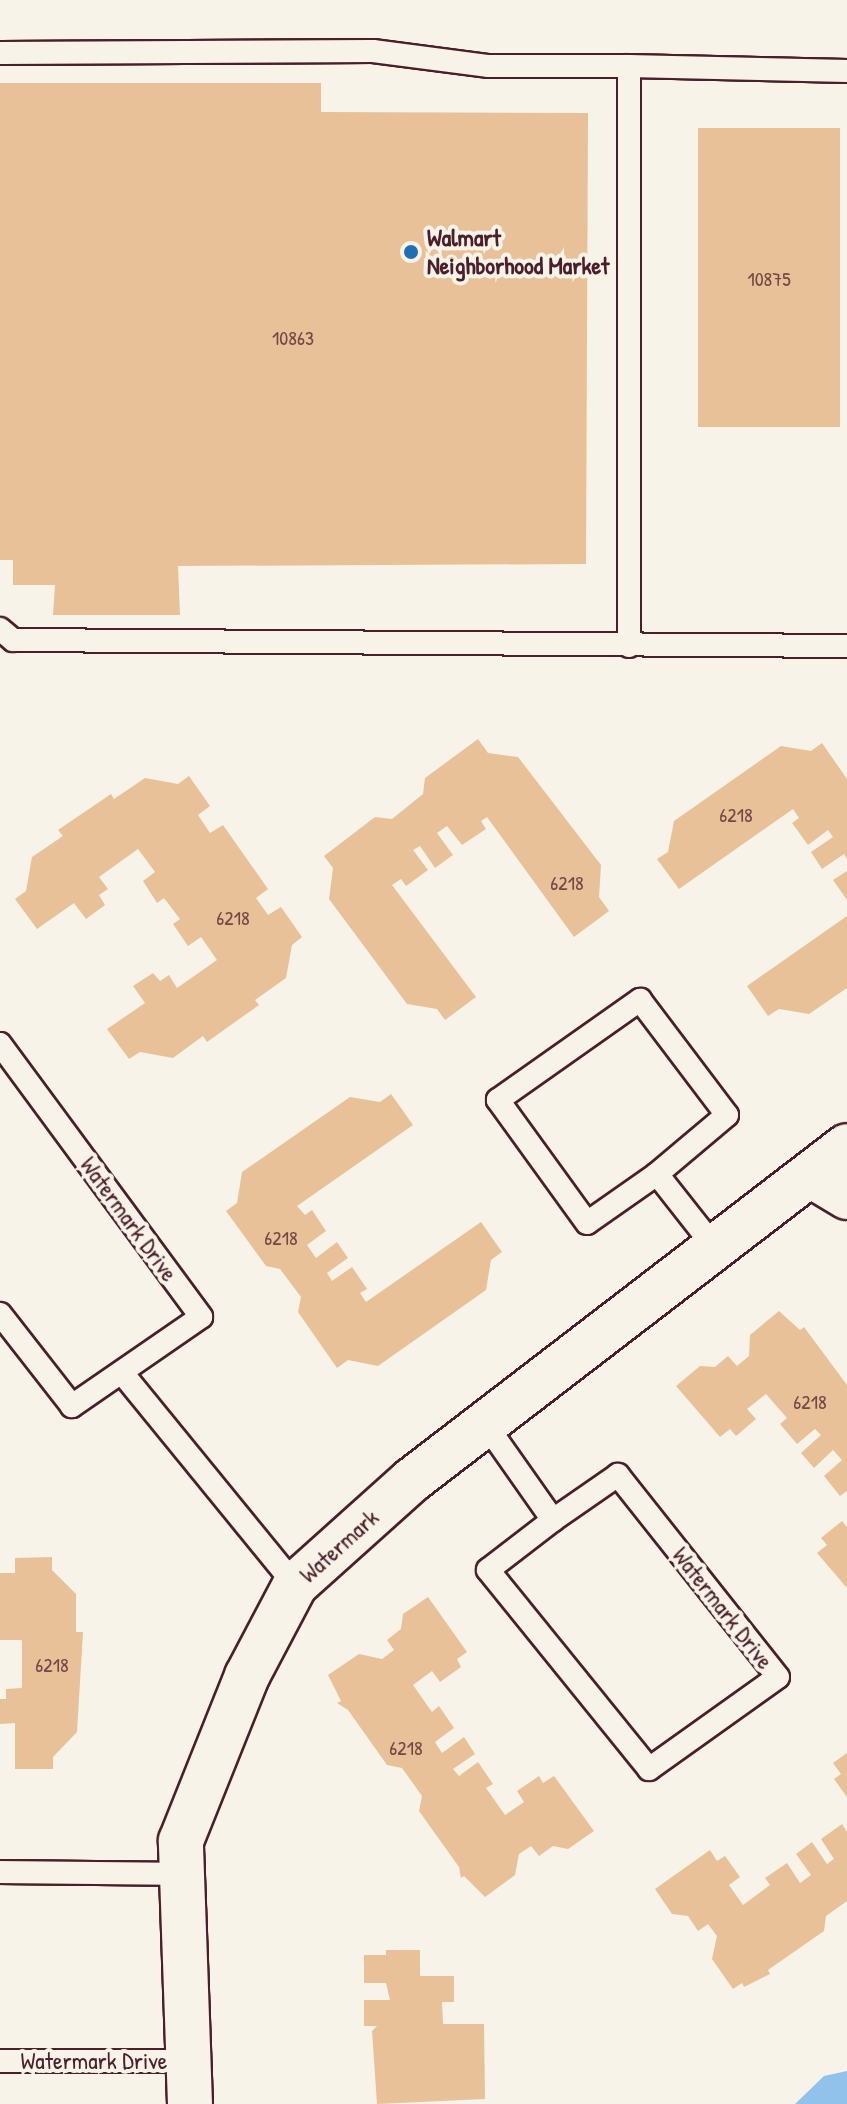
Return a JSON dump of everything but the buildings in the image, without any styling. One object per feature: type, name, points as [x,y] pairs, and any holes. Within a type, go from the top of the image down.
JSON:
[{"type":"street","points":[[830,1186],[847,1146]]},
{"type":"street","name":"Watermark","points":[[190,2104],[181,1841],[247,1676],[295,1585],[484,1422],[716,1249],[830,1186]]},
{"type":"lane","points":[[0,53],[373,51],[489,66],[847,71]]},
{"type":"lane","points":[[629,66],[629,646]]},
{"type":"lane","points":[[0,629],[13,640],[847,646]]},
{"type":"lane","points":[[640,1000],[727,1115],[657,1174],[587,1223],[498,1100],[640,1000]]},
{"type":"lane","name":"Watermark Drive","points":[[0,1044],[201,1317],[123,1374],[72,1406],[0,1314]]},
{"type":"lane","points":[[657,1174],[716,1249]]},
{"type":"lane","points":[[123,1374],[295,1585]]},
{"type":"lane","points":[[484,1422],[553,1520]]},
{"type":"lane","name":"Watermark Drive","points":[[618,1475],[778,1677],[649,1769],[488,1570],[553,1520],[618,1475]]},
{"type":"lane","points":[[0,1872],[182,1874]]},
{"type":"lane","name":"Watermark Drive","points":[[0,2061],[189,2061]]},
{"type":"water","points":[[847,2071],[847,2104],[795,2104],[824,2076]]},
{"type":"place","name":"Walmart Neighborhood Market","points":[[411,252]]}]
